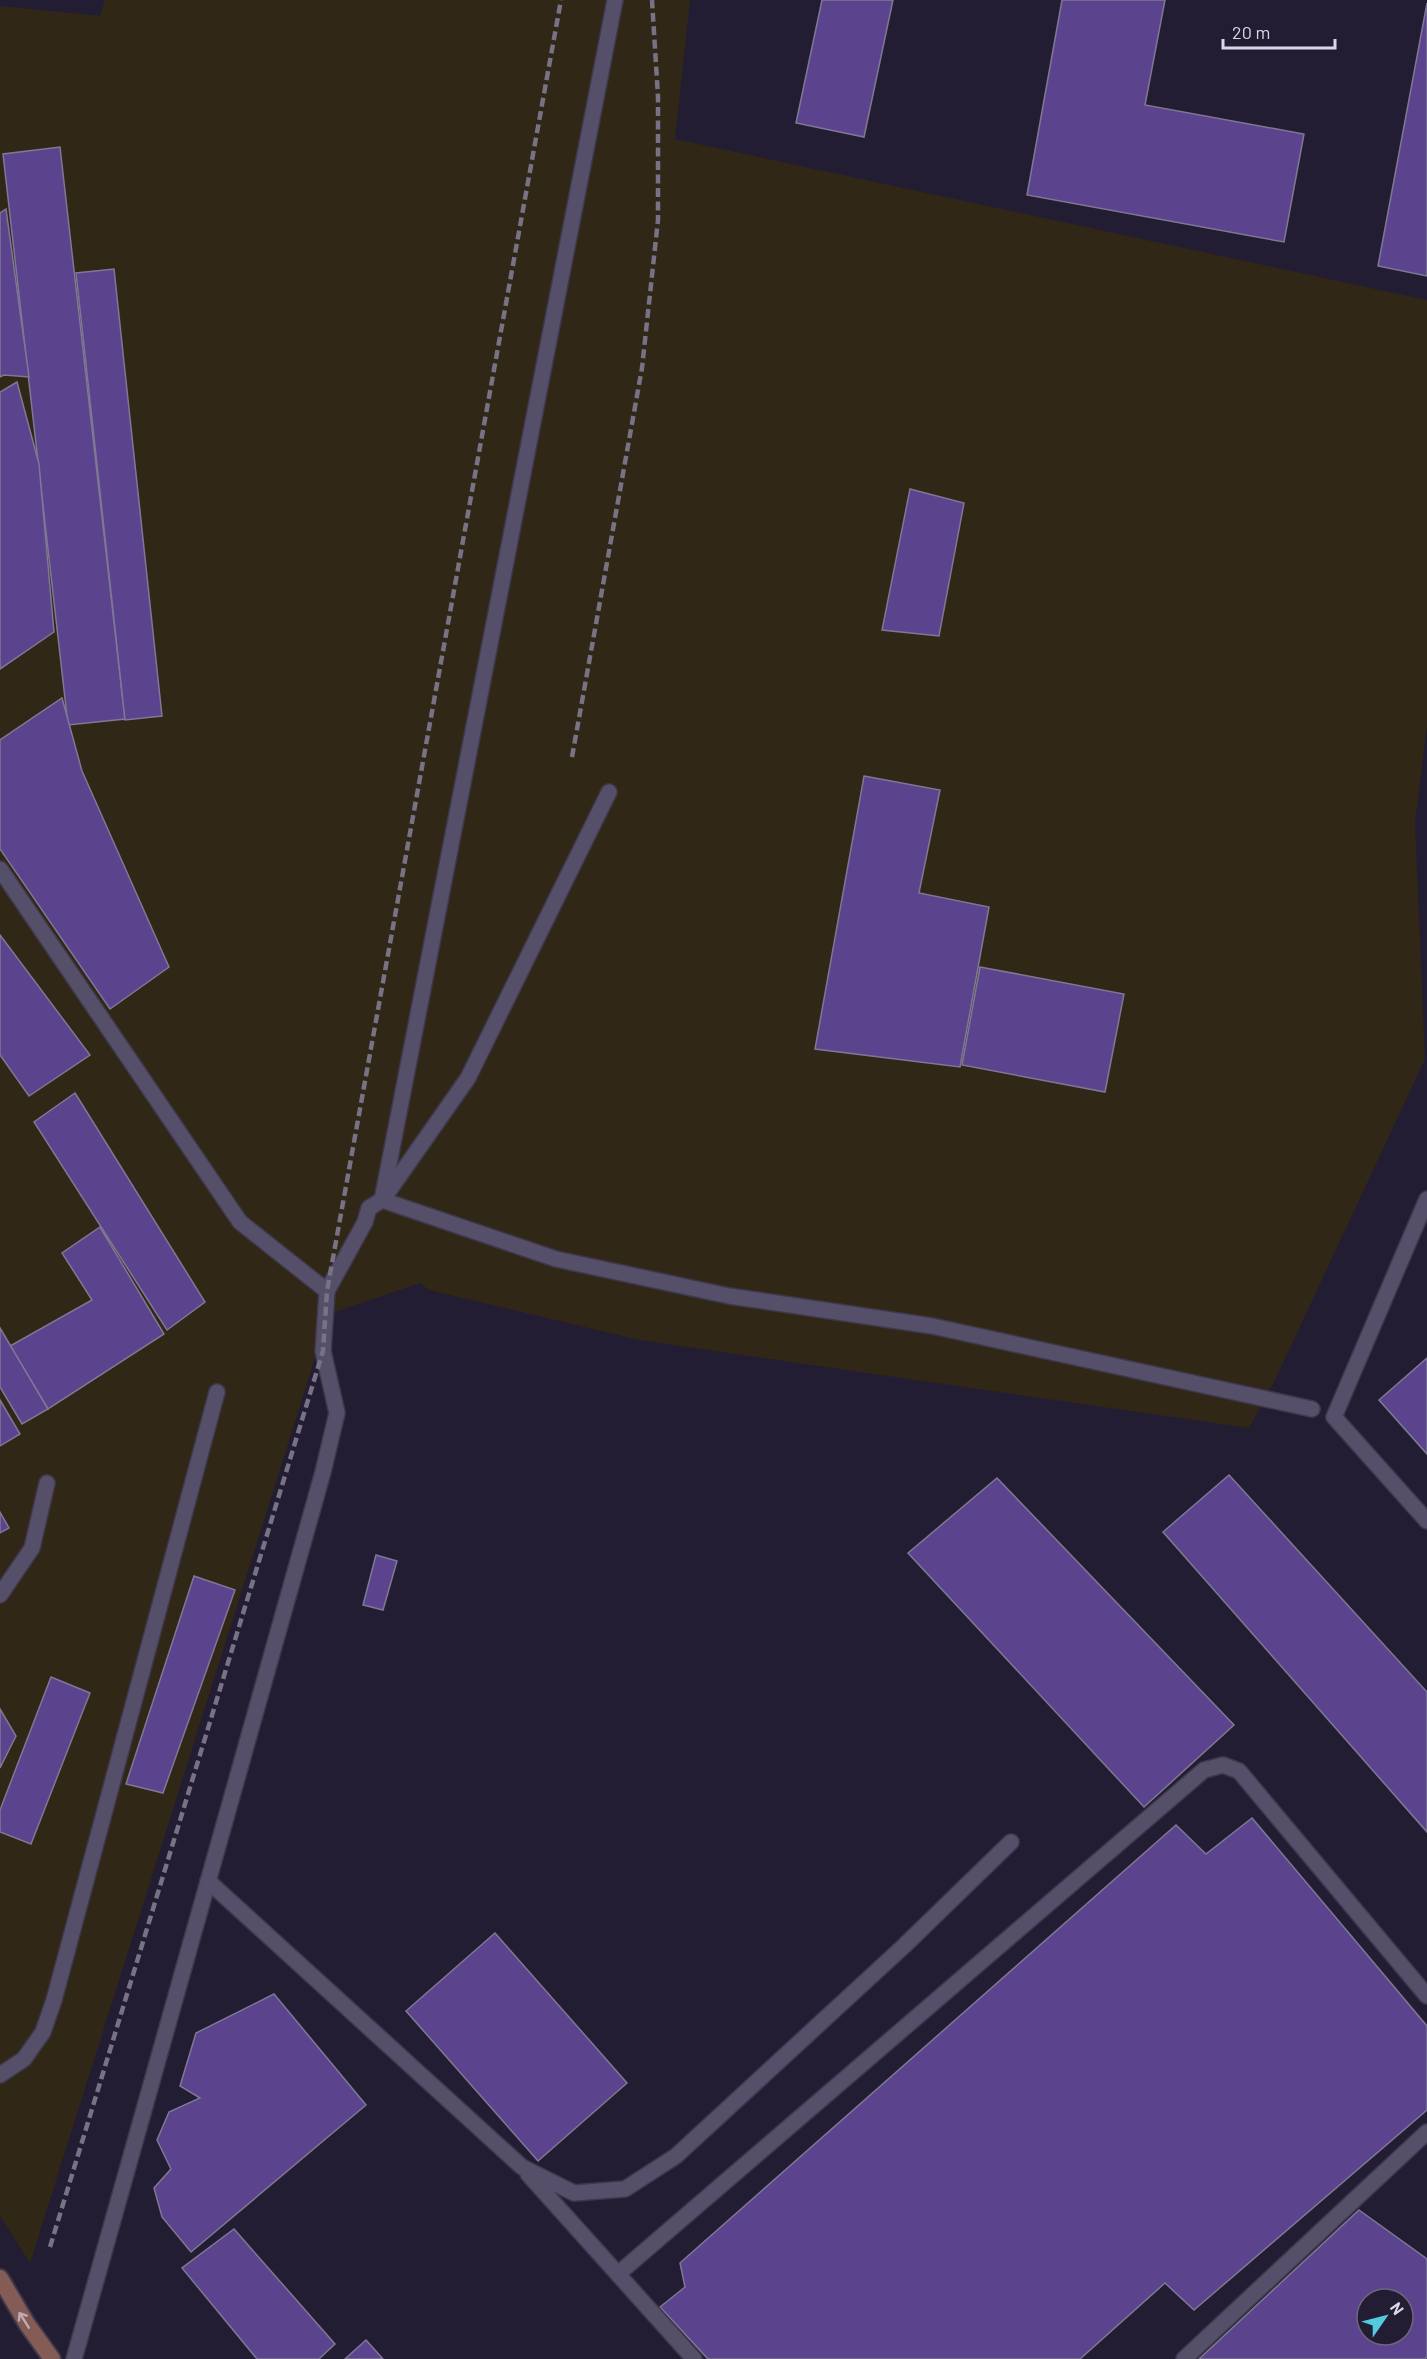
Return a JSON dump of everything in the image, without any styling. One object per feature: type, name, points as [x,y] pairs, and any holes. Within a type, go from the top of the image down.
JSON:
[{"type":"main road","points":[[0,2278],[27,2324],[52,2359]]},
{"type":"lane","points":[[382,1200],[615,0]]},
{"type":"lane","points":[[74,2359],[323,1472],[337,1413],[323,1351],[327,1291],[365,1222],[369,1208],[382,1200],[468,1078],[609,792]]},
{"type":"lane","points":[[0,869],[240,1222],[327,1291]]},
{"type":"lane","points":[[1427,1199],[1334,1417],[1427,1521]]},
{"type":"lane","points":[[382,1200],[556,1259],[729,1296],[932,1326],[1312,1409]]},
{"type":"lane","points":[[0,2075],[24,2059],[43,2032],[54,2000],[217,1392]]},
{"type":"lane","points":[[0,1595],[32,1548],[47,1483]]},
{"type":"lane","points":[[618,2274],[1204,1770],[1223,1765],[1239,1771],[1427,1996]]},
{"type":"lane","points":[[522,2168],[574,2193],[625,2189],[676,2156],[905,1945],[1011,1842]]},
{"type":"lane","points":[[208,1881],[522,2168],[694,2359]]},
{"type":"lane","points":[[1184,2359],[1427,2132]]},
{"type":"shaded area","points":[[105,0],[690,0],[675,139],[1427,300],[1427,726],[1415,823],[1425,1059],[1275,1380],[1249,1428],[639,1340],[429,1290],[420,1283],[329,1314],[30,2263],[0,2216],[0,6],[100,16]]},
{"type":"building","points":[[822,0],[893,0],[864,137],[796,123]]},
{"type":"building","points":[[1062,0],[1165,0],[1145,105],[1304,134],[1284,242],[1027,195]]},
{"type":"building","points":[[1427,3],[1427,276],[1378,266]]},
{"type":"building","points":[[60,147],[125,719],[68,725],[3,154]]},
{"type":"building","points":[[6,209],[29,377],[4,375],[0,377],[0,213]]},
{"type":"building","points":[[114,269],[162,716],[125,720],[76,273]]},
{"type":"building","points":[[17,382],[39,464],[54,632],[0,669],[0,392]]},
{"type":"building","points":[[910,489],[964,503],[939,636],[882,630]]},
{"type":"building","points":[[62,698],[82,771],[169,967],[110,1009],[0,849],[0,740]]},
{"type":"building","points":[[864,776],[940,790],[919,893],[989,907],[960,1067],[815,1049]]},
{"type":"building","points":[[0,935],[90,1055],[29,1096],[0,1055]]},
{"type":"building","points":[[980,967],[1124,994],[1105,1092],[962,1065]]},
{"type":"building","points":[[75,1093],[205,1302],[167,1330],[34,1122]]},
{"type":"building","points":[[100,1227],[164,1334],[48,1409],[10,1346],[92,1300],[62,1253]]},
{"type":"building","points":[[0,1328],[48,1409],[22,1424],[0,1387]]},
{"type":"building","points":[[1427,1358],[1427,1454],[1379,1400]]},
{"type":"building","points":[[0,1400],[20,1434],[0,1446]]},
{"type":"building","points":[[1229,1475],[1427,1692],[1427,1832],[1163,1532]]},
{"type":"building","points":[[997,1478],[1234,1725],[1144,1807],[908,1553]]},
{"type":"building","points":[[0,1512],[9,1528],[0,1533]]},
{"type":"building","points":[[376,1555],[397,1561],[383,1610],[363,1605]]},
{"type":"building","points":[[194,1576],[235,1590],[163,1793],[126,1784]]},
{"type":"building","points":[[51,1677],[90,1693],[31,1844],[0,1832],[0,1810]]},
{"type":"building","points":[[0,1709],[16,1736],[0,1768]]},
{"type":"building","points":[[1252,1818],[1427,2026],[1427,2110],[1194,2310],[1165,2283],[1080,2359],[708,2359],[660,2307],[685,2287],[680,2263],[1176,1825],[1206,1854]]},
{"type":"building","points":[[495,1933],[627,2083],[538,2161],[406,2011]]},
{"type":"building","points":[[274,1994],[366,2105],[191,2252],[162,2217],[154,2188],[171,2169],[157,2140],[169,2112],[200,2098],[180,2086],[196,2033]]},
{"type":"building","points":[[1359,2210],[1427,2259],[1427,2357],[1425,2359],[1199,2359]]},
{"type":"building","points":[[234,2229],[335,2344],[319,2359],[257,2359],[182,2268]]},
{"type":"building","points":[[366,2340],[383,2359],[345,2359]]},
{"type":"railway","points":[[50,2247],[323,1351],[327,1291],[561,0]]},
{"type":"railway","points":[[572,757],[642,368],[658,220],[658,97],[652,0]]}]
